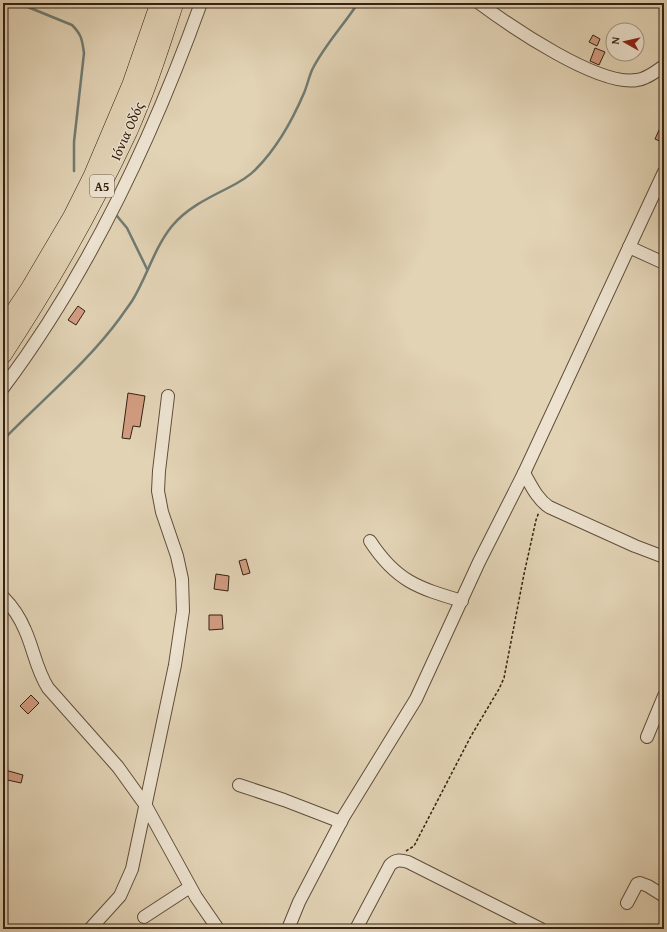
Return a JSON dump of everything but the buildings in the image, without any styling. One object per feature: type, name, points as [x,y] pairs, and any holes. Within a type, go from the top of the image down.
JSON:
[{"type":"highway","name":"Ιόνια Οδός","points":[[3,328],[66,227],[89,182],[131,84],[159,3]]},
{"type":"highway","name":"Ιόνια Οδός","points":[[3,355],[40,298],[83,225],[132,124],[175,3]]},
{"type":"street","points":[[3,388],[47,325],[98,239],[119,199],[167,95],[201,3]]},
{"type":"street","points":[[479,3],[546,47],[586,68],[603,75],[627,80],[638,80],[647,77],[664,66]]},
{"type":"street","points":[[288,929],[299,902],[341,822],[416,699],[479,562],[524,473],[664,172]]},
{"type":"street","points":[[629,247],[664,263]]},
{"type":"street","points":[[90,929],[120,896],[135,858],[175,665],[183,611],[182,579],[177,556],[162,512],[158,491],[168,396]]},
{"type":"street","points":[[524,473],[532,488],[543,503],[552,509],[664,557]]},
{"type":"street","points":[[370,541],[380,557],[392,570],[408,581],[430,591],[462,601]]},
{"type":"street","points":[[3,597],[11,606],[25,629],[42,679],[48,688],[118,767],[146,806],[190,887],[218,929]]},
{"type":"street","points":[[647,737],[664,696]]},
{"type":"street","points":[[239,785],[284,800],[341,822]]},
{"type":"street","points":[[356,929],[390,865],[393,861],[397,860],[408,862],[542,929]]},
{"type":"street","points":[[627,902],[637,884],[640,883],[664,896]]},
{"type":"street","points":[[144,917],[190,887]]},
{"type":"path","points":[[397,860],[401,855],[414,846],[448,780],[500,689],[504,678],[536,520],[543,503]]},
{"type":"waterway","points":[[18,3],[72,25],[81,38],[84,53],[74,142],[74,171]]},
{"type":"waterway","points":[[3,440],[79,366],[107,335],[132,301],[155,253],[172,226],[184,214],[197,205],[246,178],[264,161],[283,134],[294,114],[317,61],[358,3]]},
{"type":"waterway","points":[[117,216],[127,228],[147,269]]}]
